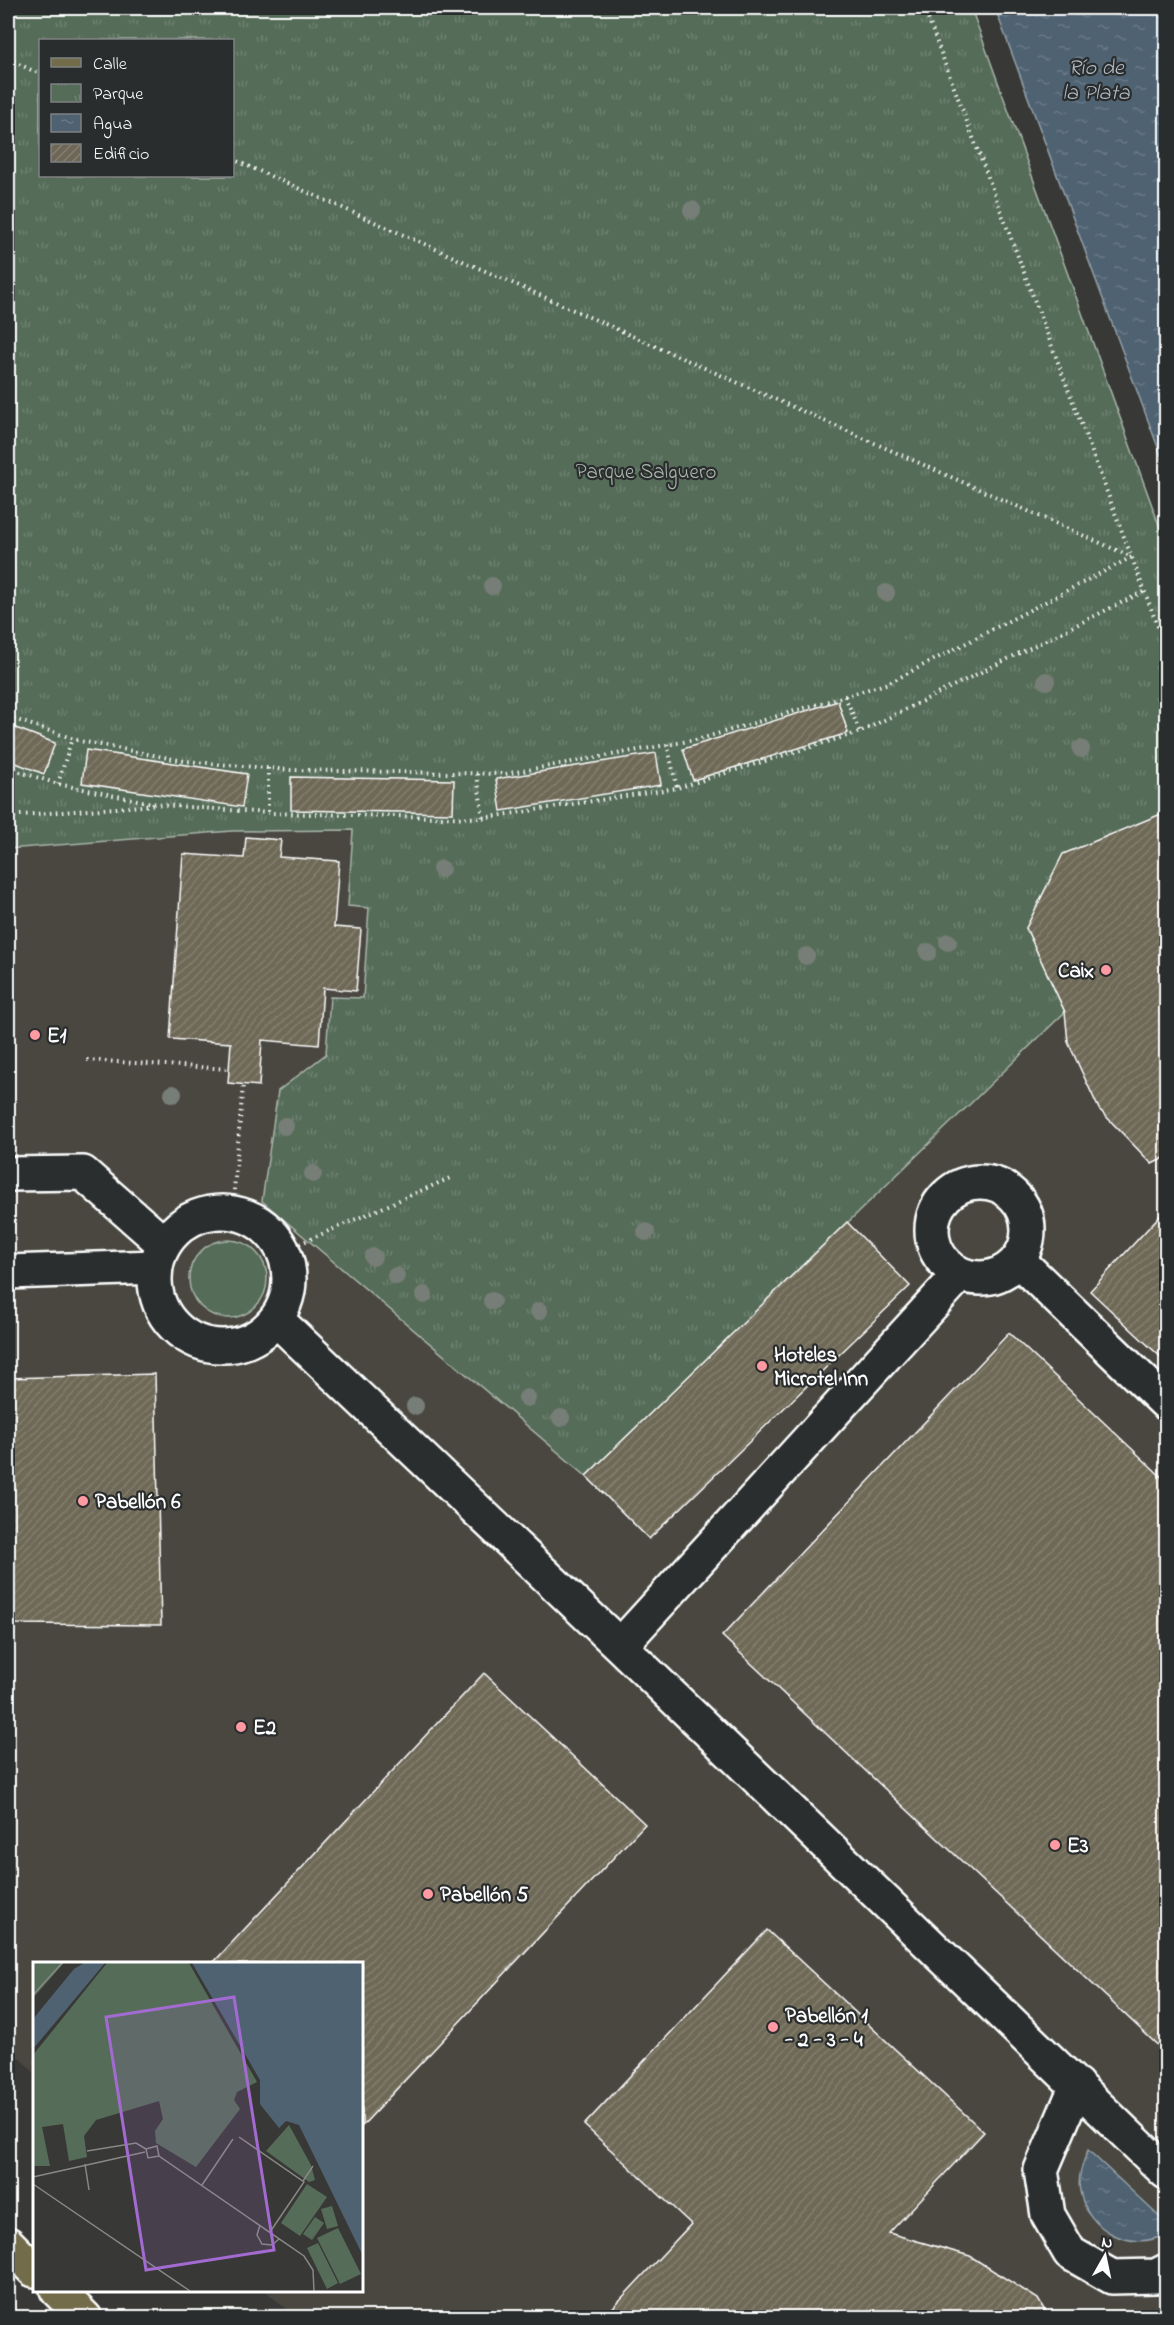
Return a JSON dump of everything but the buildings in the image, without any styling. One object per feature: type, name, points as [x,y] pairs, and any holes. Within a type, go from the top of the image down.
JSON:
[{"type":"main road","points":[[8,2244],[33,2269]]},
{"type":"main road","points":[[59,2292],[85,2318]]},
{"type":"lane","points":[[8,1174],[83,1173],[160,1256]]},
{"type":"lane","points":[[976,1182],[992,1184],[1006,1190],[1018,1201],[1026,1215],[1028,1231],[1026,1247],[1018,1260],[1006,1271],[991,1278],[975,1278],[960,1274],[946,1265],[937,1253],[932,1237],[932,1222],[938,1207],[947,1195],[960,1186],[976,1182]]},
{"type":"lane","points":[[226,1212],[249,1218],[269,1231],[283,1251],[289,1274],[287,1298],[276,1319],[260,1335],[239,1344],[217,1346],[195,1340],[176,1329],[162,1310],[155,1289],[160,1256],[180,1226],[201,1215],[226,1212]]},
{"type":"lane","points":[[8,1272],[160,1256]]},
{"type":"lane","points":[[1018,1260],[1167,1403]]},
{"type":"lane","points":[[620,1646],[960,1274]]},
{"type":"lane","points":[[276,1319],[1077,2085],[1163,2163]]},
{"type":"lane","points":[[1077,2085],[1041,2170],[1048,2216],[1070,2253],[1112,2277],[1156,2276],[1167,2271]]},
{"type":"path","points":[[924,8],[1167,648]]},
{"type":"path","points":[[8,59],[39,74]]},
{"type":"path","points":[[234,160],[1132,557]]},
{"type":"path","points":[[8,717],[72,738],[184,760],[268,768],[505,774],[700,739],[890,683],[1132,557]]},
{"type":"path","points":[[8,768],[58,784],[162,805],[268,813],[483,818],[677,788],[860,732],[1145,591]]},
{"type":"path","points":[[845,696],[860,732]]},
{"type":"path","points":[[58,784],[72,738]]},
{"type":"path","points":[[667,744],[677,788]]},
{"type":"path","points":[[268,768],[268,813]]},
{"type":"path","points":[[477,774],[483,818]]},
{"type":"path","points":[[8,816],[162,805]]},
{"type":"path","points":[[87,1060],[229,1069]]},
{"type":"path","points":[[232,1214],[243,1084]]},
{"type":"path","points":[[283,1251],[450,1178]]},
{"type":"shaded area","points":[[1166,812],[1166,2317],[294,2317],[267,2292],[363,2292],[363,1962],[33,1962],[33,2071],[8,2047],[8,849],[232,831],[353,830],[348,906],[369,907],[363,999],[330,997],[326,1054],[278,1091],[586,1475],[1065,1012],[1026,928],[1063,854]]},
{"type":"green space","name":"Parque Salguero","points":[[8,8],[971,8],[1166,544],[1166,812],[1063,854],[1026,928],[1065,1012],[586,1476],[262,1201],[278,1091],[326,1054],[330,997],[363,998],[369,908],[348,906],[353,830],[232,831],[8,849]]},
{"type":"green space","points":[[228,1240],[243,1243],[260,1257],[267,1279],[264,1294],[250,1311],[228,1318],[213,1315],[196,1301],[189,1279],[192,1264],[206,1247]]},
{"type":"water","name":"Río de la Plata","points":[[995,8],[1166,8],[1166,469]]},
{"type":"water","points":[[1088,2150],[1166,2223],[1166,2234],[1139,2241],[1125,2239],[1101,2227],[1091,2217],[1084,2205],[1079,2186],[1081,2170]]},
{"type":"place","name":"Caix","points":[[1106,970]]},
{"type":"place","name":"E1","points":[[35,1035]]},
{"type":"place","name":"Hoteles Microtel Inn","points":[[762,1366]]},
{"type":"place","name":"Pabellón 6","points":[[83,1501]]},
{"type":"place","name":"E2","points":[[241,1727]]},
{"type":"place","name":"E3","points":[[1055,1845]]},
{"type":"place","name":"Pabellón 5","points":[[428,1894]]},
{"type":"place","name":"Pabellón 1 - 2 - 3 - 4","points":[[773,2027]]}]
